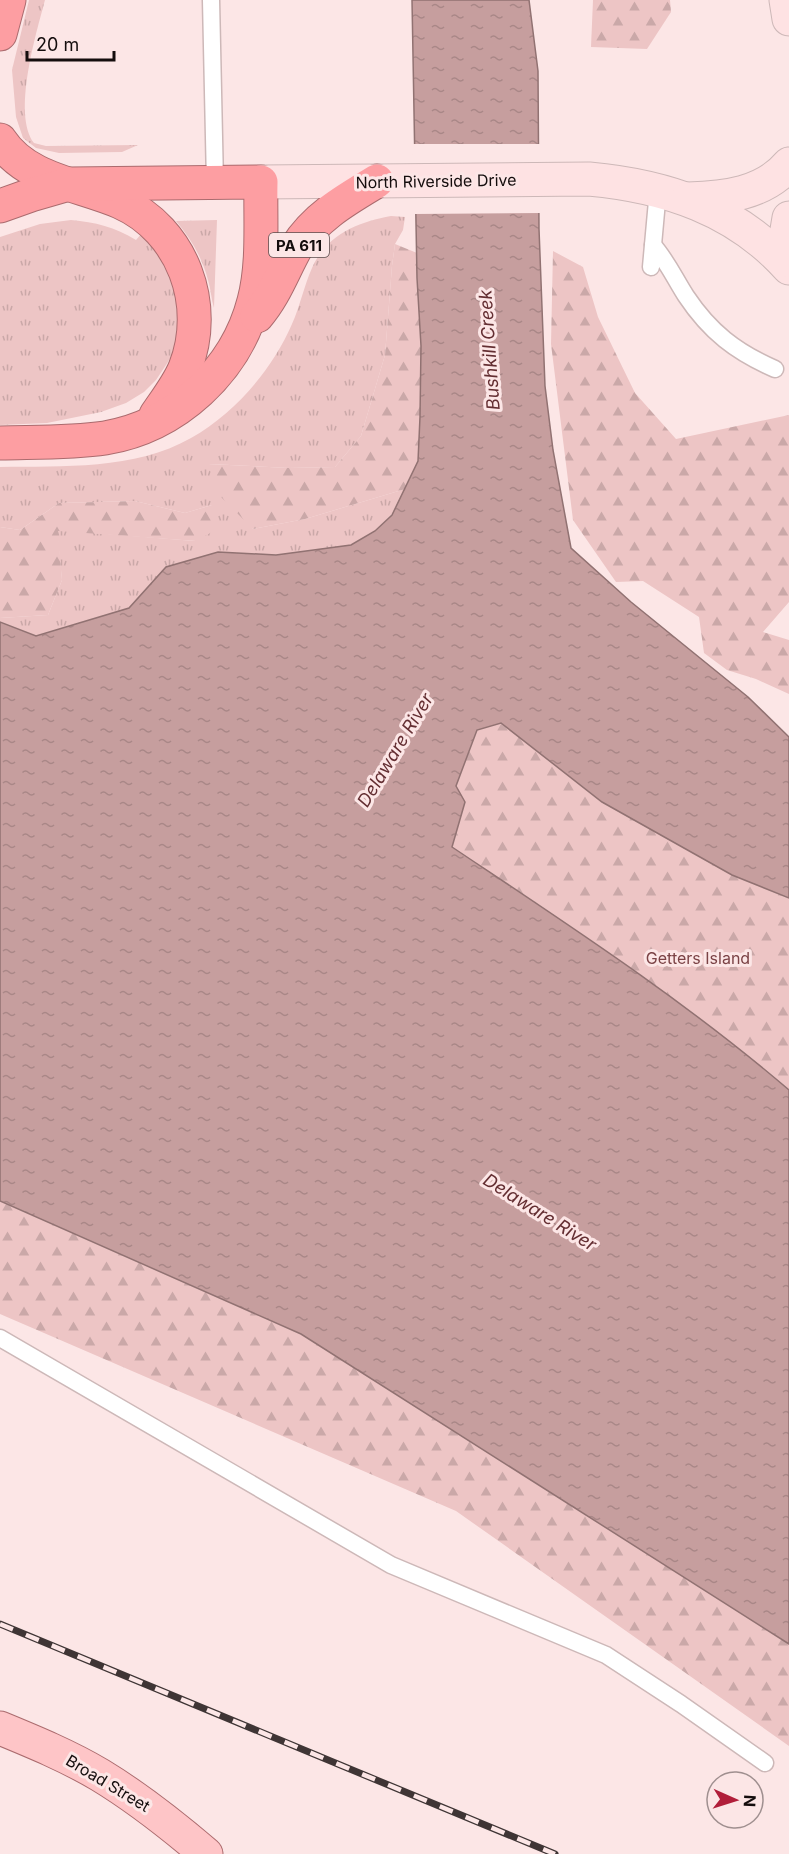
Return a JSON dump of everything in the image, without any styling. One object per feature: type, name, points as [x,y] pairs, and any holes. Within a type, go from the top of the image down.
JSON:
[{"type":"highway","points":[[0,34],[9,0]]},
{"type":"highway","points":[[0,140],[11,155],[22,164],[121,203],[138,212],[153,223],[175,249],[189,278],[195,311],[192,343],[180,377],[150,424]]},
{"type":"highway","name":"PA 611","points":[[243,330],[275,292],[297,248],[313,226],[339,204],[393,181]]},
{"type":"highway","name":"North Riverside Drive","points":[[69,184],[261,182]]},
{"type":"highway","name":"PA 611","points":[[0,443],[104,438],[135,430],[180,408],[205,386],[228,358],[243,330],[255,299],[261,182]]},
{"type":"highway","points":[[0,206],[69,184]]},
{"type":"main road","points":[[786,0],[789,19]]},
{"type":"main road","points":[[672,194],[713,198],[749,191],[778,175],[789,164]]},
{"type":"main road","name":"North Riverside Drive","points":[[261,182],[549,180],[606,181],[639,185],[672,194],[727,219],[747,231],[785,264]]},
{"type":"main road","points":[[785,264],[789,218]]},
{"type":"main road","name":"Broad Street","points":[[0,1728],[54,1751],[99,1774],[161,1816],[206,1854]]},
{"type":"lane","points":[[212,0],[215,183]]},
{"type":"lane","points":[[651,267],[653,245],[672,194]]},
{"type":"lane","points":[[653,245],[664,257],[685,294],[706,324],[728,343],[775,369]]},
{"type":"lane","points":[[0,1338],[391,1564],[606,1655],[681,1704],[765,1764]]},
{"type":"green space","points":[[29,0],[45,0],[25,94],[28,130],[34,143],[46,146],[138,145],[122,152],[59,153],[36,148],[23,138],[16,117],[12,70]]},
{"type":"green space","points":[[593,0],[670,0],[671,12],[647,49],[591,47]]},
{"type":"green space","points":[[391,216],[405,217],[403,230],[395,244],[385,355],[361,436],[335,467],[289,468],[209,464],[253,529],[305,519],[422,484],[375,531],[351,545],[0,663],[0,618],[48,615],[62,580],[57,530],[195,541],[212,505],[185,513],[135,501],[59,503],[20,530],[0,527],[0,467],[73,466],[122,461],[169,448],[207,428],[251,389],[274,358],[292,324],[312,268],[326,247],[355,226]]},
{"type":"green space","points":[[71,220],[105,226],[136,240],[142,233],[161,254],[179,301],[176,346],[156,380],[144,392],[126,403],[101,412],[47,423],[0,425],[0,237],[40,224]]},
{"type":"green space","points":[[217,220],[214,308],[203,264],[176,221]]},
{"type":"green space","points":[[395,244],[417,253],[417,278],[438,349],[422,484],[305,519],[253,529],[218,494],[208,464],[289,468],[335,467],[361,436],[385,355]]},
{"type":"green space","points":[[553,251],[583,267],[598,317],[635,393],[676,439],[789,415],[789,602],[763,632],[789,640],[789,694],[756,679],[727,670],[704,653],[699,617],[643,581],[616,582],[573,520],[551,344]]},
{"type":"green space","points":[[135,501],[185,513],[212,505],[221,527],[196,541],[58,531],[62,580],[48,615],[0,618],[0,527],[20,530],[59,503]]},
{"type":"green space","name":"Getters Island","points":[[501,723],[602,802],[732,875],[789,898],[789,1145],[409,878],[456,786],[477,730]]},
{"type":"green space","points":[[0,1201],[301,1334],[789,1644],[789,1746],[456,1511],[0,1314]]},
{"type":"water","points":[[412,0],[529,0],[538,71],[539,229],[545,386],[553,450],[571,548],[631,602],[748,697],[789,737],[789,898],[732,875],[602,802],[501,723],[477,730],[456,786],[465,802],[452,847],[667,994],[789,1090],[789,1644],[301,1334],[0,1201],[0,622],[36,636],[129,608],[166,567],[218,552],[276,555],[351,545],[375,531],[392,515],[418,461],[420,417],[421,346],[417,278]]},
{"type":"pier","points":[[412,144],[542,144],[542,213],[413,214]]},
{"type":"railway","points":[[0,1624],[555,1854]]},
{"type":"water label","name":"Bushkill Creek","points":[[489,350]]},
{"type":"water label","name":"Delaware River","points":[[395,750]]},
{"type":"water label","name":"Delaware River","points":[[540,1212]]}]
